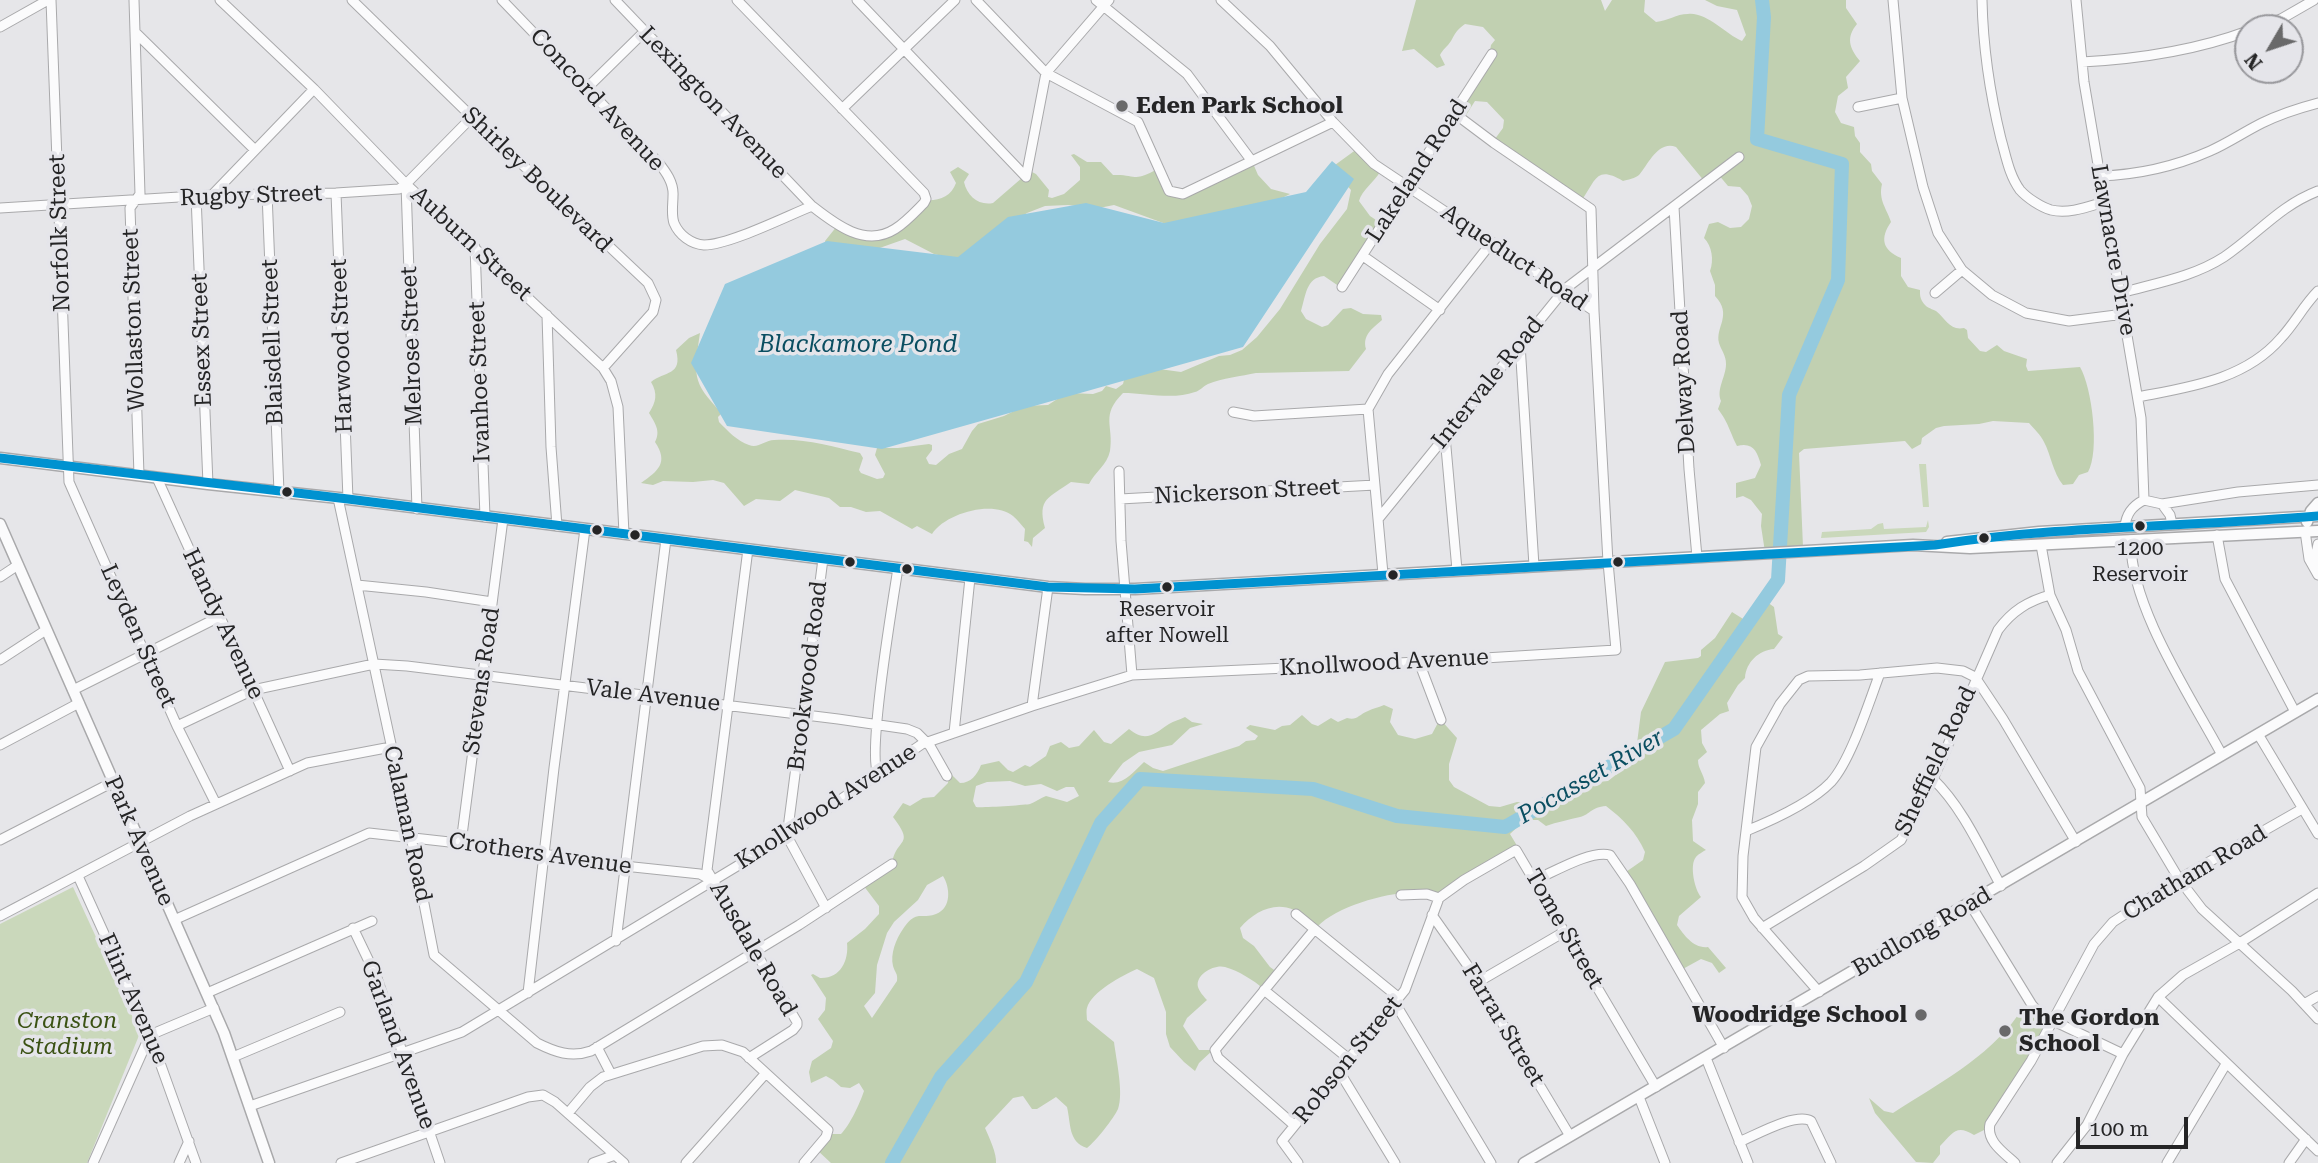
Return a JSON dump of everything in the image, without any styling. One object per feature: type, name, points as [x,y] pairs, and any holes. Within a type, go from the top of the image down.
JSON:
[{"type":"main road","points":[[0,458],[343,498],[1048,587],[1125,588],[1786,551],[1935,545],[1970,548],[2318,531]]},
{"type":"main road","points":[[2305,531],[2318,503]]},
{"type":"main road","points":[[1935,545],[1970,538],[2039,532],[2313,516]]},
{"type":"main road","name":"Park Avenue","points":[[0,523],[214,1008],[269,1163]]},
{"type":"main road","name":"Budlong Road","points":[[1524,1163],[2318,699]]},
{"type":"street","points":[[0,27],[50,0]]},
{"type":"street","name":"Norfolk Street","points":[[50,0],[69,465]]},
{"type":"street","name":"Wollaston Street","points":[[134,0],[139,194],[130,208],[139,475]]},
{"type":"street","name":"Auburn Street","points":[[220,0],[314,89],[406,184],[603,368],[611,381],[618,407],[624,534]]},
{"type":"street","name":"Shirley Boulevard","points":[[352,0],[471,117],[648,283],[656,300],[653,312],[603,368]]},
{"type":"street","name":"Concord Avenue","points":[[502,0],[666,173],[673,191],[675,224],[688,240],[699,244],[719,242],[812,206]]},
{"type":"street","name":"Lexington Avenue","points":[[615,0],[812,206],[844,229],[862,236],[881,235],[901,225],[926,199],[924,193],[842,109]]},
{"type":"street","points":[[737,0],[842,109],[955,0]]},
{"type":"street","points":[[857,0],[1027,177],[1046,73],[1103,2],[1187,74],[1251,160]]},
{"type":"street","points":[[975,0],[1046,73],[1138,122],[1169,191],[1183,194],[1333,122]]},
{"type":"street","name":"Aqueduct Road","points":[[1221,0],[1269,46],[1368,159],[1594,311],[1608,562],[1616,650]]},
{"type":"street","points":[[1893,0],[1902,98],[1923,187],[1938,233],[1962,270],[1992,295],[2026,313],[2069,321],[2124,314]]},
{"type":"street","points":[[1982,0],[1993,107],[2009,168],[2020,190],[2050,210],[2067,212],[2104,202]]},
{"type":"street","name":"Lawnacre Drive","points":[[2076,0],[2099,176],[2141,418],[2144,500]]},
{"type":"street","points":[[2290,14],[2314,0]]},
{"type":"street","points":[[587,88],[645,31]]},
{"type":"street","points":[[135,32],[256,150]]},
{"type":"street","points":[[2082,62],[2132,59],[2187,50],[2234,35]]},
{"type":"street","name":"Lakeland Road","points":[[1342,287],[1492,54]]},
{"type":"street","points":[[212,195],[314,89]]},
{"type":"street","points":[[1858,107],[1902,98]]},
{"type":"street","points":[[2099,176],[2134,173],[2191,158],[2211,151],[2292,110],[2318,103]]},
{"type":"street","points":[[1454,113],[1591,209],[1594,311]]},
{"type":"street","points":[[406,184],[471,117]]},
{"type":"street","name":"Intervale Road","points":[[1380,518],[1565,289],[1740,157]]},
{"type":"street","name":"Rugby Street","points":[[0,208],[212,195],[336,193],[399,189],[406,184]]},
{"type":"street","name":"Melrose Street","points":[[406,184],[417,509]]},
{"type":"street","points":[[2121,293],[2194,272],[2222,258],[2249,239],[2278,212],[2302,197],[2318,191]]},
{"type":"street","name":"Blaisdell Street","points":[[267,193],[279,492]]},
{"type":"street","name":"Harwood Street","points":[[336,193],[343,498]]},
{"type":"street","name":"Essex Street","points":[[196,196],[208,484]]},
{"type":"street","name":"Delway Road","points":[[1674,207],[1689,469],[1697,557]]},
{"type":"street","points":[[1383,574],[1368,409],[1388,374],[1492,242]]},
{"type":"street","name":"Ivanhoe Street","points":[[475,247],[485,517]]},
{"type":"street","points":[[1363,256],[1440,310]]},
{"type":"street","points":[[1935,293],[1962,270]]},
{"type":"street","points":[[2138,397],[2213,381],[2257,360],[2280,340],[2318,291]]},
{"type":"street","points":[[547,315],[551,447],[557,526]]},
{"type":"street","points":[[1520,344],[1534,566]]},
{"type":"street","points":[[1233,412],[1254,416],[1368,409]]},
{"type":"street","points":[[1445,436],[1457,570]]},
{"type":"street","name":"Leyden Street","points":[[69,465],[69,482],[177,726],[216,804]]},
{"type":"street","points":[[1119,471],[1132,675]]},
{"type":"street","name":"Handy Avenue","points":[[157,478],[289,771]]},
{"type":"street","name":"Nickerson Street","points":[[1120,499],[1375,485]]},
{"type":"street","points":[[2126,527],[2131,510],[2144,500],[2162,504],[2238,492],[2318,485]]},
{"type":"street","name":"Calaman Road","points":[[343,498],[357,585],[434,955],[525,1035],[553,1051],[569,1055],[583,1054],[755,952],[892,864]]},
{"type":"street","points":[[2162,504],[2170,515],[2172,524]]},
{"type":"street","name":"Stevens Road","points":[[461,843],[503,519]]},
{"type":"street","points":[[528,993],[585,529]]},
{"type":"street","points":[[2305,531],[2309,559],[2318,575]]},
{"type":"street","points":[[2217,535],[2225,579],[2295,712]]},
{"type":"street","points":[[615,941],[666,539]]},
{"type":"street","points":[[2131,540],[2143,604],[2222,755]]},
{"type":"street","points":[[2318,544],[2318,570]]},
{"type":"street","points":[[2041,545],[2050,595],[2066,630],[2078,671],[2140,788],[2142,817],[2179,879],[2202,909],[2318,1019]]},
{"type":"street","name":"Ausdale Road","points":[[748,550],[707,870],[797,1025],[749,1058]]},
{"type":"street","name":"Brookwood Road","points":[[787,836],[823,559]]},
{"type":"street","points":[[0,577],[18,565]]},
{"type":"street","points":[[878,774],[874,760],[877,724],[898,568]]},
{"type":"street","points":[[954,733],[970,578]]},
{"type":"street","points":[[357,585],[426,592],[492,603]]},
{"type":"street","points":[[1032,706],[1048,587]]},
{"type":"street","name":"Sheffield Road","points":[[1762,928],[1897,845],[1910,827],[1933,779],[1991,642],[2006,619],[2032,600],[2050,595]]},
{"type":"street","points":[[73,690],[219,617]]},
{"type":"street","points":[[0,660],[46,630]]},
{"type":"street","name":"Knollwood Avenue","points":[[250,1106],[454,1036],[787,836],[906,754],[954,733],[1032,706],[1132,675],[1616,650]]},
{"type":"street","points":[[1419,662],[1441,720]]},
{"type":"street","name":"Vale Avenue","points":[[177,726],[253,690],[374,664],[877,724],[917,733],[929,744]]},
{"type":"street","points":[[1819,992],[1762,928],[1742,897],[1746,831],[1756,747],[1768,724],[1799,680],[1808,676],[1937,668],[1963,671],[1975,677],[2076,842]]},
{"type":"street","points":[[1746,831],[1780,816],[1830,783],[1839,771],[1862,722],[1880,673]]},
{"type":"street","points":[[0,745],[79,703]]},
{"type":"street","points":[[2258,734],[2318,834]]},
{"type":"street","points":[[929,744],[947,776]]},
{"type":"street","points":[[0,916],[216,804],[307,763],[391,747]]},
{"type":"street","points":[[1933,779],[1964,820],[2001,886]]},
{"type":"street","points":[[0,840],[113,782]]},
{"type":"street","name":"Chatham Road","points":[[2015,1163],[1992,1141],[1988,1132],[1989,1126],[2031,1061],[2052,1019],[2104,930],[2179,879],[2302,809]]},
{"type":"street","name":"Crothers Avenue","points":[[174,919],[369,833],[700,874],[713,881]]},
{"type":"street","points":[[787,836],[826,908]]},
{"type":"street","name":"Tome Street","points":[[1439,898],[1516,850],[1656,1087]]},
{"type":"street","points":[[1535,880],[1586,858],[1603,853],[1610,855],[1630,884],[1724,1048]]},
{"type":"street","name":"Flint Avenue","points":[[78,876],[150,1035],[196,1163]]},
{"type":"street","points":[[2057,1163],[2087,1125],[2123,1054],[2158,997],[2182,975],[2238,944],[2318,893]]},
{"type":"street","points":[[1401,895],[1427,894],[1439,898]]},
{"type":"street","name":"Robson Street","points":[[1298,1163],[1282,1141],[1408,985],[1439,898]]},
{"type":"street","points":[[1970,904],[2032,1005],[2041,1015],[2123,1054]]},
{"type":"street","points":[[1296,914],[1396,1000],[1491,1163]]},
{"type":"street","name":"Farrar Street","points":[[1432,915],[1478,982],[1570,1136]]},
{"type":"street","points":[[207,993],[372,921]]},
{"type":"street","name":"Garland Avenue","points":[[353,928],[377,978],[440,1163]]},
{"type":"street","points":[[1294,1125],[1218,1058],[1214,1051],[1314,930]]},
{"type":"street","points":[[1478,982],[1564,932]]},
{"type":"street","points":[[1264,990],[1349,1059]]},
{"type":"street","points":[[2304,1004],[2318,996]]},
{"type":"street","points":[[2158,997],[2318,1151]]},
{"type":"street","points":[[93,1163],[150,1035],[214,1008]]},
{"type":"street","points":[[233,1057],[340,1012]]},
{"type":"street","points":[[569,1112],[590,1087],[603,1077],[713,1044],[732,1048],[749,1058],[823,1125],[828,1133],[804,1163]]},
{"type":"street","points":[[597,1047],[611,1074]]},
{"type":"street","points":[[1706,1058],[1748,1163]]},
{"type":"street","points":[[2167,1163],[2227,1064]]},
{"type":"street","points":[[1339,1071],[1395,1163]]},
{"type":"street","points":[[686,1163],[766,1073]]},
{"type":"street","points":[[341,1163],[536,1096],[546,1096],[569,1112],[624,1163]]},
{"type":"street","points":[[1639,1097],[1665,1163]]},
{"type":"street","points":[[1739,1142],[1793,1120],[1805,1118],[1811,1121],[1831,1163]]},
{"type":"street","points":[[2289,1163],[2306,1139]]},
{"type":"street","points":[[179,1163],[189,1141]]},
{"type":"street","points":[[593,1163],[615,1155]]},
{"type":"green space","points":[[1416,0],[1601,0],[1605,11],[1612,0],[1645,0],[1644,12],[1656,22],[1684,14],[1695,14],[1742,41],[1746,35],[1737,10],[1717,6],[1705,0],[1846,0],[1846,8],[1857,24],[1851,33],[1850,42],[1860,61],[1846,77],[1848,88],[1838,96],[1835,112],[1841,123],[1854,127],[1855,136],[1860,143],[1860,152],[1871,164],[1872,171],[1882,184],[1882,200],[1891,222],[1885,233],[1885,243],[1890,251],[1901,258],[1901,276],[1908,287],[1920,290],[1921,300],[1927,306],[1955,328],[1967,330],[1968,338],[1980,351],[1986,352],[1997,345],[2004,351],[2027,359],[2028,371],[2080,367],[2088,389],[2093,420],[2094,450],[2088,472],[2079,475],[2073,484],[2063,485],[2043,439],[2029,423],[1993,421],[1944,426],[1922,438],[1921,444],[1912,449],[1905,441],[1804,449],[1799,453],[1803,547],[1765,552],[1762,514],[1751,500],[1743,496],[1736,498],[1736,483],[1755,478],[1761,465],[1751,447],[1737,446],[1718,409],[1726,364],[1718,337],[1723,309],[1715,296],[1715,285],[1710,271],[1712,253],[1704,238],[1709,224],[1718,222],[1730,228],[1741,227],[1749,219],[1752,206],[1748,196],[1740,187],[1728,186],[1718,174],[1705,182],[1676,147],[1670,146],[1659,150],[1636,177],[1623,181],[1607,174],[1598,177],[1582,200],[1492,143],[1503,128],[1504,120],[1487,102],[1475,101],[1463,120],[1455,114],[1489,57],[1491,45],[1495,40],[1483,27],[1465,24],[1460,28],[1440,55],[1445,65],[1437,68],[1414,49],[1402,51]]},
{"type":"green space","points":[[1357,149],[1380,172],[1359,201],[1370,216],[1382,224],[1340,287],[1324,276],[1318,277],[1308,288],[1301,311],[1306,319],[1322,327],[1328,325],[1343,309],[1351,308],[1363,314],[1381,315],[1382,320],[1367,336],[1366,349],[1349,371],[1256,373],[1219,380],[1197,391],[1178,396],[1123,393],[1110,415],[1111,442],[1106,460],[1089,484],[1071,482],[1047,500],[1043,510],[1045,528],[1033,538],[1032,547],[1024,541],[1025,529],[1013,516],[994,509],[959,515],[948,520],[932,534],[917,526],[912,529],[880,511],[866,512],[840,507],[829,498],[795,490],[780,501],[756,499],[744,506],[724,483],[713,480],[663,481],[653,485],[641,483],[657,470],[661,461],[655,442],[656,427],[649,413],[655,398],[651,382],[675,369],[676,350],[689,338],[700,333],[697,377],[705,393],[722,413],[718,417],[719,422],[733,435],[752,446],[771,440],[796,440],[860,453],[863,458],[859,470],[877,479],[883,478],[885,474],[875,455],[877,448],[929,444],[932,445],[932,450],[926,458],[929,464],[936,465],[949,454],[962,449],[978,424],[1024,406],[1048,405],[1070,393],[1093,394],[1102,391],[1106,386],[1116,389],[1123,384],[1125,376],[1152,368],[1181,372],[1219,356],[1242,350],[1257,337],[1280,309],[1320,244],[1347,209],[1351,190],[1338,176],[1335,165]]},
{"type":"green space","points":[[1074,154],[1087,162],[1101,162],[1113,175],[1139,177],[1157,169],[1166,186],[1184,194],[1252,161],[1258,175],[1271,189],[1290,194],[1276,201],[1166,224],[1114,205],[1099,208],[1045,206],[1027,213],[955,259],[934,254],[905,239],[874,250],[826,249],[825,241],[837,226],[873,234],[907,219],[925,200],[940,199],[948,195],[956,183],[950,172],[958,167],[969,174],[964,182],[968,192],[983,203],[993,203],[1030,171],[1036,174],[1049,190],[1048,197],[1064,194],[1080,180],[1080,167],[1071,155]]},
{"type":"green space","points":[[1919,464],[1926,464],[1929,507],[1923,507]]},
{"type":"green space","points":[[1928,520],[1929,527],[1926,532],[1821,538],[1822,532],[1871,529],[1883,523],[1884,529],[1926,527]]},
{"type":"green space","points":[[1767,602],[1774,607],[1778,634],[1783,637],[1774,649],[1763,652],[1751,662],[1745,678],[1727,703],[1729,711],[1720,714],[1701,730],[1702,743],[1707,752],[1698,760],[1705,783],[1698,792],[1698,804],[1692,820],[1693,841],[1706,850],[1696,856],[1693,866],[1695,883],[1701,897],[1679,916],[1677,925],[1694,944],[1708,947],[1726,968],[1719,973],[1712,963],[1701,959],[1681,970],[1623,874],[1643,860],[1645,852],[1628,826],[1606,806],[1580,817],[1546,826],[1538,820],[1525,820],[1510,834],[1516,844],[1515,851],[1445,892],[1412,892],[1374,898],[1336,913],[1317,927],[1297,911],[1287,908],[1272,908],[1252,917],[1240,928],[1243,938],[1254,946],[1277,972],[1264,989],[1246,976],[1221,966],[1203,974],[1198,987],[1207,1000],[1187,1018],[1183,1026],[1199,1050],[1213,1050],[1199,1063],[1195,1071],[1170,1047],[1166,1034],[1166,1012],[1154,978],[1137,969],[1101,990],[1090,1002],[1087,1020],[1114,1042],[1120,1102],[1109,1123],[1087,1148],[1073,1137],[1067,1107],[1056,1097],[1037,1109],[1032,1109],[1023,1096],[1013,1098],[985,1128],[996,1163],[831,1163],[816,1149],[827,1134],[841,1134],[864,1091],[859,1083],[850,1088],[841,1087],[826,1076],[811,1083],[809,1072],[812,1061],[831,1048],[833,1041],[818,1019],[825,1010],[826,998],[811,975],[827,978],[838,972],[845,962],[847,943],[879,914],[879,906],[863,885],[892,864],[897,849],[903,842],[903,833],[893,817],[903,803],[910,806],[923,798],[934,797],[948,783],[949,772],[960,783],[964,783],[973,778],[981,765],[999,761],[1013,772],[1025,765],[1030,767],[1046,756],[1050,746],[1061,742],[1069,748],[1079,746],[1094,730],[1104,742],[1111,744],[1129,729],[1140,736],[1150,736],[1185,717],[1192,722],[1203,724],[1190,728],[1172,745],[1139,752],[1123,763],[1108,782],[1113,783],[1127,777],[1144,762],[1163,771],[1255,740],[1258,736],[1246,728],[1250,725],[1275,730],[1290,725],[1302,715],[1318,726],[1331,718],[1338,722],[1355,718],[1384,705],[1393,709],[1390,722],[1398,735],[1415,739],[1432,734],[1440,719],[1457,738],[1449,764],[1449,780],[1454,787],[1489,806],[1500,807],[1517,802],[1538,804],[1555,793],[1589,783],[1608,781],[1631,763],[1636,751],[1641,712],[1665,662],[1701,656],[1701,650],[1715,638],[1732,612],[1748,622]],"holes":[[[1010,781],[1025,786],[1041,784],[1057,791],[1074,787],[1079,796],[1067,802],[1046,796],[1030,804],[976,807],[973,801],[976,786],[987,782]],[[943,876],[948,891],[945,907],[931,916],[915,917],[903,929],[892,957],[897,981],[872,1018],[864,1006],[875,993],[877,965],[887,933],[894,922],[918,900],[927,885]]]},
{"type":"green space","name":"Cranston Stadium","points":[[73,887],[140,1033],[87,1163],[0,1163],[0,924]]},
{"type":"green space","points":[[2035,1005],[2041,1012],[2053,1017],[1988,1128],[1974,1135],[1959,1130],[1940,1146],[1940,1154],[1933,1163],[1916,1162],[1875,1113],[1869,1098],[1884,1111],[1893,1113],[1977,1058],[2018,1015],[2023,1015]]},
{"type":"water","name":"Blackamore Pond","points":[[1332,161],[1354,179],[1243,347],[882,449],[727,426],[691,363],[725,284],[827,241],[958,257],[1008,217],[1086,203],[1164,223],[1306,192]]},
{"type":"waterway","name":"Pocasset River","points":[[892,1163],[941,1077],[1026,982],[1101,823],[1140,779],[1313,789],[1397,816],[1505,827],[1674,729],[1778,580],[1789,395],[1838,280],[1842,164],[1757,139],[1764,17],[1762,0]]},
{"type":"transit line","points":[[0,458],[1048,587],[1135,589],[1935,545],[2078,530],[2318,516]]},
{"type":"place","name":"Eden Park School","points":[[1122,106]]},
{"type":"place","name":"1200 Reservoir","points":[[2140,526]]},
{"type":"place","name":"Reservoir after Nowell","points":[[1167,587]]},
{"type":"place","name":"Woodridge School","points":[[1921,1015]]},
{"type":"place","name":"The Gordon School","points":[[2005,1031]]}]
